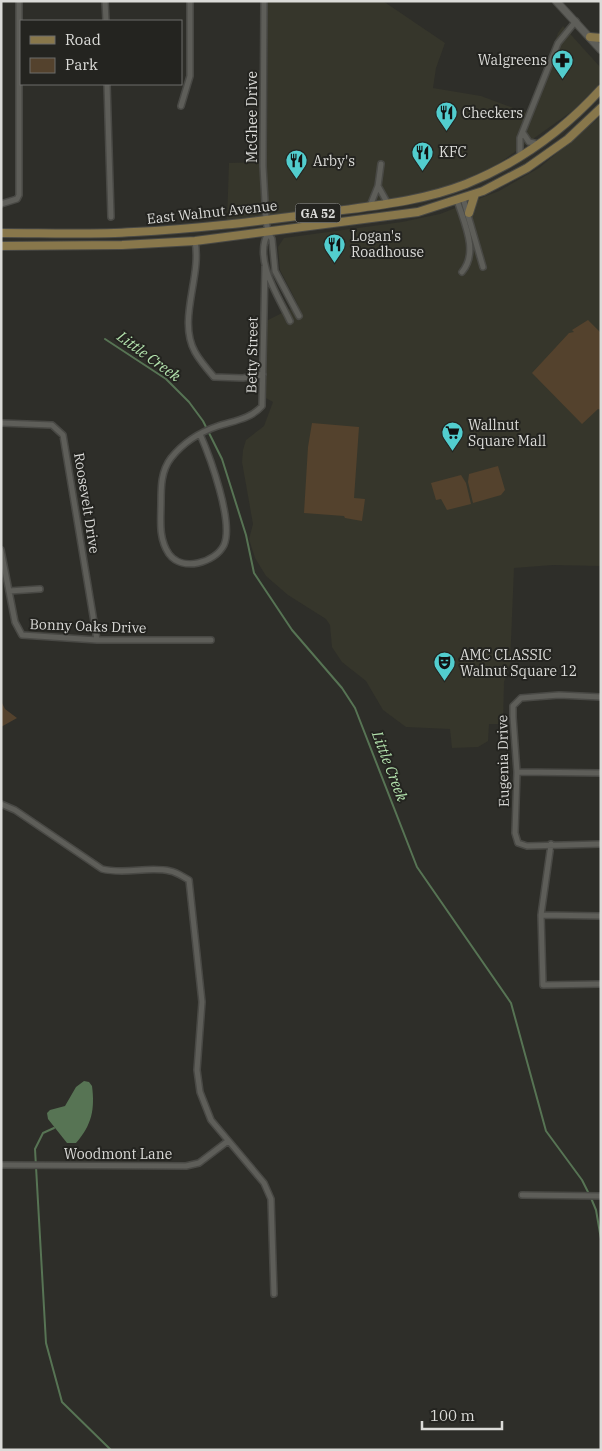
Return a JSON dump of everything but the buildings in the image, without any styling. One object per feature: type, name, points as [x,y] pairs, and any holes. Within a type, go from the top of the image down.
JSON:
[{"type":"main road","points":[[556,1],[601,50]]},
{"type":"main road","points":[[590,37],[601,38]]},
{"type":"main road","name":"East Walnut Avenue","points":[[1,233],[131,232],[266,220],[416,199],[464,184],[519,157],[540,144],[570,120],[601,89]]},
{"type":"main road","name":"East Walnut Avenue","points":[[1,246],[122,245],[194,242],[410,213],[475,194],[507,179],[544,157],[568,139],[601,108]]},
{"type":"main road","points":[[469,213],[475,194]]},
{"type":"street","points":[[1,204],[17,199],[19,194],[19,1]]},
{"type":"street","points":[[105,1],[106,20]]},
{"type":"street","points":[[181,106],[190,76],[190,1]]},
{"type":"street","name":"McGhee Drive","points":[[264,1],[263,166],[268,233]]},
{"type":"street","points":[[519,157],[521,152],[520,138],[558,43],[576,21]]},
{"type":"street","points":[[107,85],[111,217]]},
{"type":"street","points":[[523,133],[529,142],[540,144]]},
{"type":"street","points":[[370,206],[378,186],[381,164]]},
{"type":"street","points":[[378,186],[388,204]]},
{"type":"street","points":[[460,199],[469,213],[483,267]]},
{"type":"street","points":[[460,199],[470,250],[470,260],[462,272]]},
{"type":"street","points":[[268,233],[272,239],[275,271],[299,316]]},
{"type":"street","name":"Betty Street","points":[[200,434],[214,466],[222,498],[225,520],[224,544],[214,557],[202,562],[181,563],[169,554],[161,534],[161,484],[170,459],[190,440],[200,434],[248,417],[262,406],[264,239],[268,233]]},
{"type":"street","points":[[194,242],[198,256],[189,326],[194,350],[214,377],[244,378],[263,374]]},
{"type":"street","points":[[265,266],[290,321]]},
{"type":"street","name":"Roosevelt Drive","points":[[1,423],[52,425],[63,435],[97,640]]},
{"type":"street","name":"Bonny Oaks Drive","points":[[1,550],[15,622],[22,636],[97,640],[211,640]]},
{"type":"street","points":[[9,591],[40,590]]},
{"type":"street","name":"Eugenia Drive","points":[[551,844],[527,846],[518,843],[515,833],[517,772],[514,706],[521,698],[559,695],[601,697]]},
{"type":"street","points":[[517,772],[601,773]]},
{"type":"street","points":[[1,804],[15,810],[102,869],[112,872],[151,869],[172,871],[189,880],[202,993],[197,1070],[200,1092],[211,1120],[264,1182],[271,1199],[274,1294]]},
{"type":"street","points":[[601,844],[551,844],[541,915],[543,985],[601,984]]},
{"type":"street","points":[[541,915],[601,916]]},
{"type":"street","name":"Woodmont Lane","points":[[1,1165],[186,1166],[199,1163],[228,1142]]},
{"type":"street","points":[[522,1196],[601,1196]]},
{"type":"shaded area","points":[[268,1],[383,1],[445,43],[436,68],[433,88],[481,96],[527,113],[558,33],[563,26],[601,68],[601,82],[582,104],[491,169],[443,188],[397,198],[227,221],[229,163],[260,162],[267,156]]},
{"type":"shaded area","points":[[601,116],[601,566],[553,565],[514,568],[510,665],[504,682],[503,724],[489,724],[488,741],[478,747],[452,748],[450,729],[406,727],[383,710],[366,681],[342,662],[332,647],[330,625],[326,619],[288,595],[266,576],[255,558],[249,539],[253,524],[242,462],[243,450],[246,440],[264,426],[273,402],[266,398],[266,321],[298,305],[280,270],[278,247],[284,238],[402,222],[440,214],[499,191],[539,168]]},
{"type":"shaded area","points":[[84,1081],[89,1082],[92,1086],[93,1102],[91,1116],[86,1130],[76,1143],[67,1143],[48,1119],[47,1113],[50,1110],[65,1106],[76,1087]]},
{"type":"green space","points":[[588,320],[601,333],[601,410],[598,409],[582,424],[532,373],[569,333],[574,332],[572,330]]},
{"type":"green space","points":[[312,423],[359,427],[354,498],[365,499],[362,521],[345,518],[344,516],[304,513],[308,447]]},
{"type":"green space","points":[[498,466],[505,490],[501,495],[473,503],[468,482],[469,474]]},
{"type":"green space","points":[[461,475],[466,483],[471,504],[447,510],[441,499],[436,500],[431,483]]},
{"type":"green space","points":[[1,701],[5,709],[17,718],[1,727]]},
{"type":"waterway","name":"Little Creek","points":[[105,339],[166,379],[189,402],[203,421],[222,459],[246,535],[254,573],[292,630],[342,688],[355,708],[417,867],[511,1003],[546,1131],[582,1180],[589,1194]]},
{"type":"waterway","points":[[54,1128],[43,1133],[35,1149],[46,1343],[62,1402],[111,1450]]},
{"type":"waterway","name":"Little Creek","points":[[591,1198],[596,1210],[601,1239]]},
{"type":"place","name":"Walgreens","points":[[563,79]]},
{"type":"place","name":"Checkers","points":[[446,132]]},
{"type":"place","name":"KFC","points":[[423,171]]},
{"type":"place","name":"Arby's","points":[[297,180]]},
{"type":"place","name":"Logan's Roadhouse","points":[[335,263]]},
{"type":"place","name":"Wallnut Square Mall","points":[[452,452]]},
{"type":"place","name":"AMC CLASSIC Walnut Square 12","points":[[444,682]]}]
